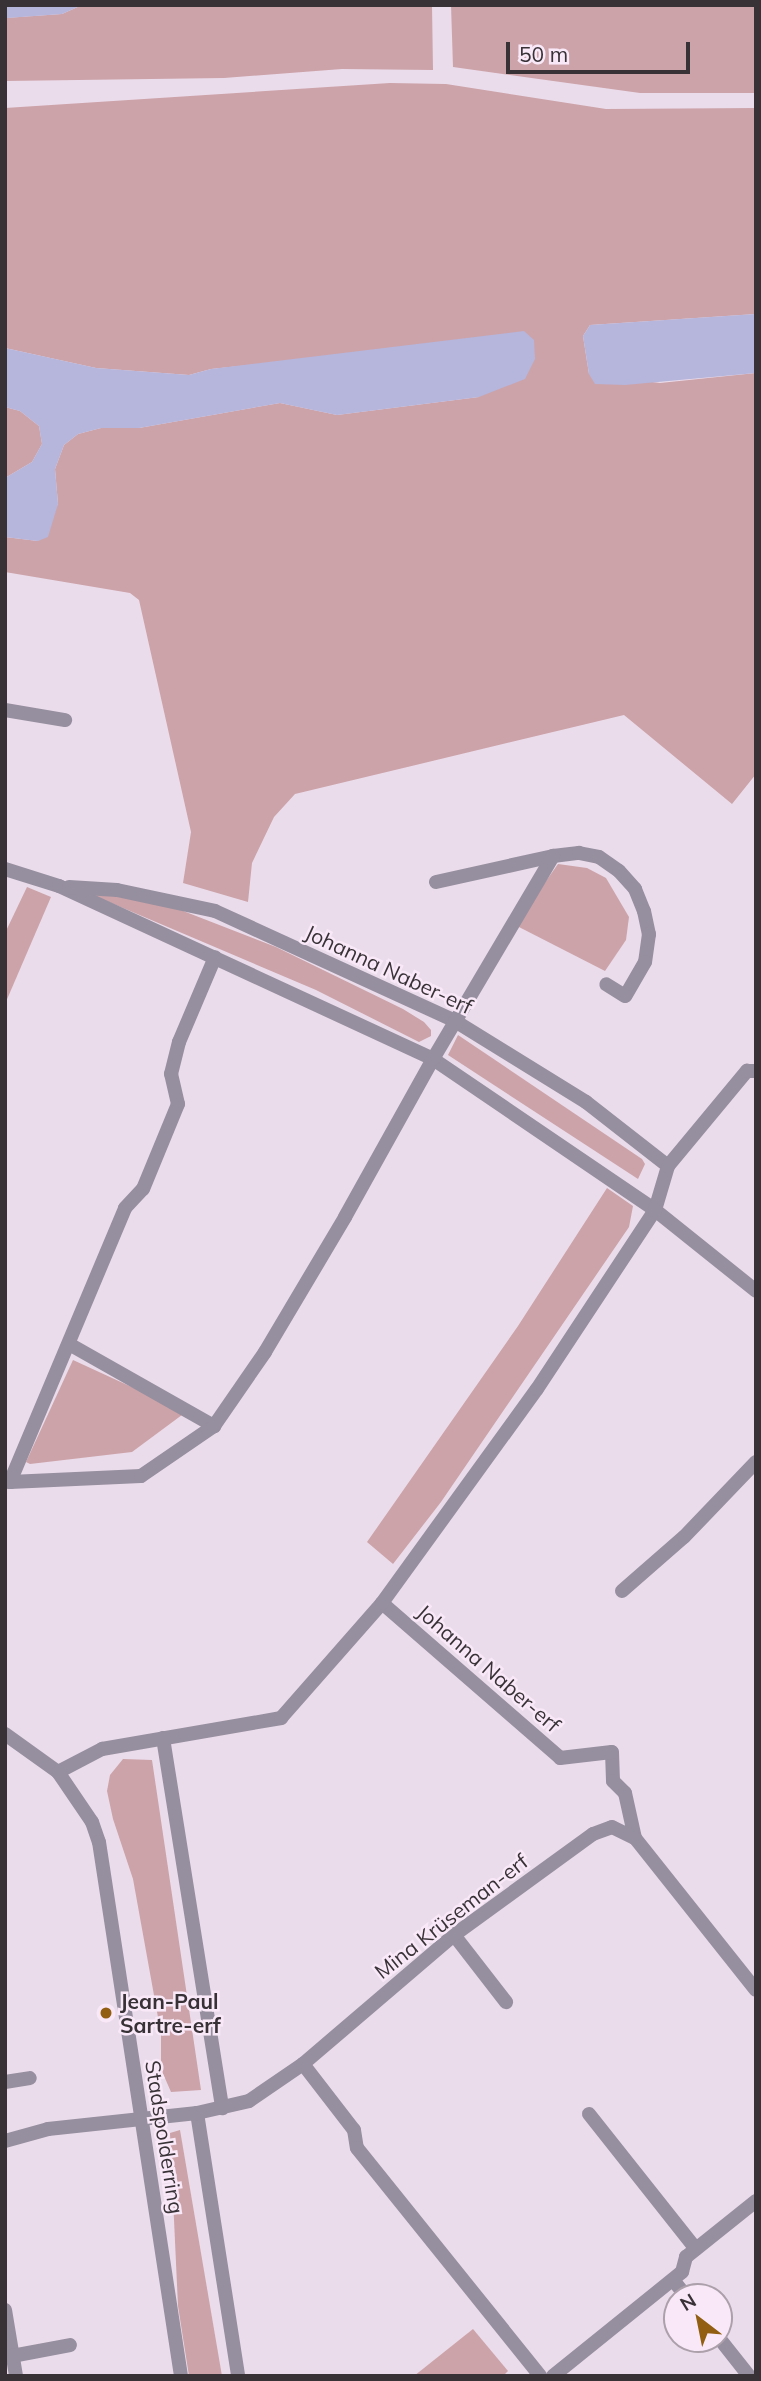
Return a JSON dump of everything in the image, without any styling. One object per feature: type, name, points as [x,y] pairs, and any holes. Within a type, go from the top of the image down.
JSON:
[{"type":"street","points":[[5,710],[65,720]]},
{"type":"street","points":[[436,882],[554,856],[579,853],[599,857],[619,871],[635,889],[649,934],[645,962],[625,996],[606,984]]},
{"type":"street","points":[[215,957],[179,1042],[171,1074],[178,1104],[144,1189],[125,1208],[69,1344],[8,1480],[141,1476],[214,1426],[272,1341],[455,1021],[554,856]]},
{"type":"street","name":"Johanna Naber-erf","points":[[5,888],[8,871],[59,886],[433,1059],[655,1210],[756,1290]]},
{"type":"street","name":"Johanna Naber-erf","points":[[59,886],[117,890],[215,911],[455,1021],[586,1102],[668,1167]]},
{"type":"street","points":[[58,1772],[102,1749],[281,1718],[382,1603],[537,1389],[655,1210],[668,1167],[747,1071],[756,1071]]},
{"type":"street","points":[[69,1344],[214,1426]]},
{"type":"street","points":[[622,1591],[684,1537],[756,1462]]},
{"type":"street","name":"Johanna Naber-erf","points":[[382,1603],[560,1758],[612,1752],[613,1781],[625,1793],[635,1838]]},
{"type":"street","name":"Stadspolderring","points":[[5,1734],[58,1772],[92,1822],[99,1842],[181,2376]]},
{"type":"street","points":[[163,1738],[222,2109]]},
{"type":"street","name":"Mina Krüseman-erf","points":[[141,2117],[197,2113],[249,2101],[303,2064],[454,1935],[593,1834],[612,1827],[635,1838]]},
{"type":"street","points":[[635,1838],[751,1974],[756,1990]]},
{"type":"street","points":[[454,1935],[506,2002]]},
{"type":"street","points":[[303,2064],[354,2130],[357,2148],[540,2376]]},
{"type":"street","points":[[5,2082],[30,2078]]},
{"type":"street","points":[[197,2113],[238,2376]]},
{"type":"street","points":[[589,2114],[696,2249]]},
{"type":"street","points":[[5,2141],[48,2129],[141,2117]]},
{"type":"street","points":[[553,2376],[673,2280],[682,2272],[686,2257],[756,2202]]},
{"type":"street","points":[[5,2310],[16,2376]]},
{"type":"street","points":[[12,2356],[70,2345]]},
{"type":"street","points":[[731,2353],[749,2376]]},
{"type":"shaded area","points":[[82,5],[432,5],[433,70],[342,69],[224,78],[5,81],[5,18],[62,14]]},
{"type":"shaded area","points":[[451,5],[756,5],[756,93],[640,93],[453,67]]},
{"type":"shaded area","points":[[390,83],[446,84],[606,109],[756,108],[756,314],[590,325],[583,336],[589,374],[660,383],[756,373],[756,774],[732,804],[624,715],[295,794],[274,817],[252,863],[248,902],[183,883],[191,832],[139,600],[130,593],[5,572],[5,537],[38,541],[58,504],[55,469],[64,445],[78,434],[101,428],[139,428],[280,403],[337,415],[479,397],[388,350],[211,369],[189,375],[96,368],[5,348],[5,108]]},
{"type":"shaded area","points":[[5,407],[20,411],[39,426],[42,444],[32,462],[5,478]]},
{"type":"shaded area","points":[[558,864],[587,868],[606,878],[629,917],[626,940],[605,971],[515,925]]},
{"type":"shaded area","points":[[27,887],[51,897],[5,1004],[5,933]]},
{"type":"shaded area","points":[[76,888],[173,907],[276,947],[403,1009],[424,1022],[431,1030],[431,1036],[419,1042],[316,990]]},
{"type":"shaded area","points":[[458,1035],[642,1159],[645,1164],[638,1179],[448,1055]]},
{"type":"shaded area","points":[[607,1188],[633,1206],[629,1227],[441,1502],[393,1564],[367,1542],[518,1326]]},
{"type":"shaded area","points":[[73,1360],[186,1412],[132,1452],[30,1464],[26,1462]]},
{"type":"shaded area","points":[[123,1759],[152,1760],[201,2090],[171,2092],[161,2069],[161,2034],[133,1879],[113,1819],[107,1791],[110,1775]]},
{"type":"shaded area","points":[[180,2130],[222,2376],[189,2376],[178,2306],[170,2133]]},
{"type":"shaded area","points":[[473,2329],[508,2371],[503,2376],[414,2376]]},
{"type":"water","points":[[5,5],[82,5],[62,14],[7,18]]},
{"type":"water","points":[[756,314],[756,373],[625,385],[595,384],[589,374],[583,336],[590,325]]},
{"type":"water","points":[[524,331],[534,340],[535,359],[525,379],[479,397],[337,415],[280,403],[139,428],[101,428],[78,434],[64,445],[55,469],[58,504],[48,537],[38,541],[5,537],[5,478],[32,462],[42,444],[39,426],[20,411],[5,407],[5,348],[96,368],[189,375],[211,369]]},
{"type":"place","name":"Jean-Paul Sartre-erf","points":[[106,2013]]}]
